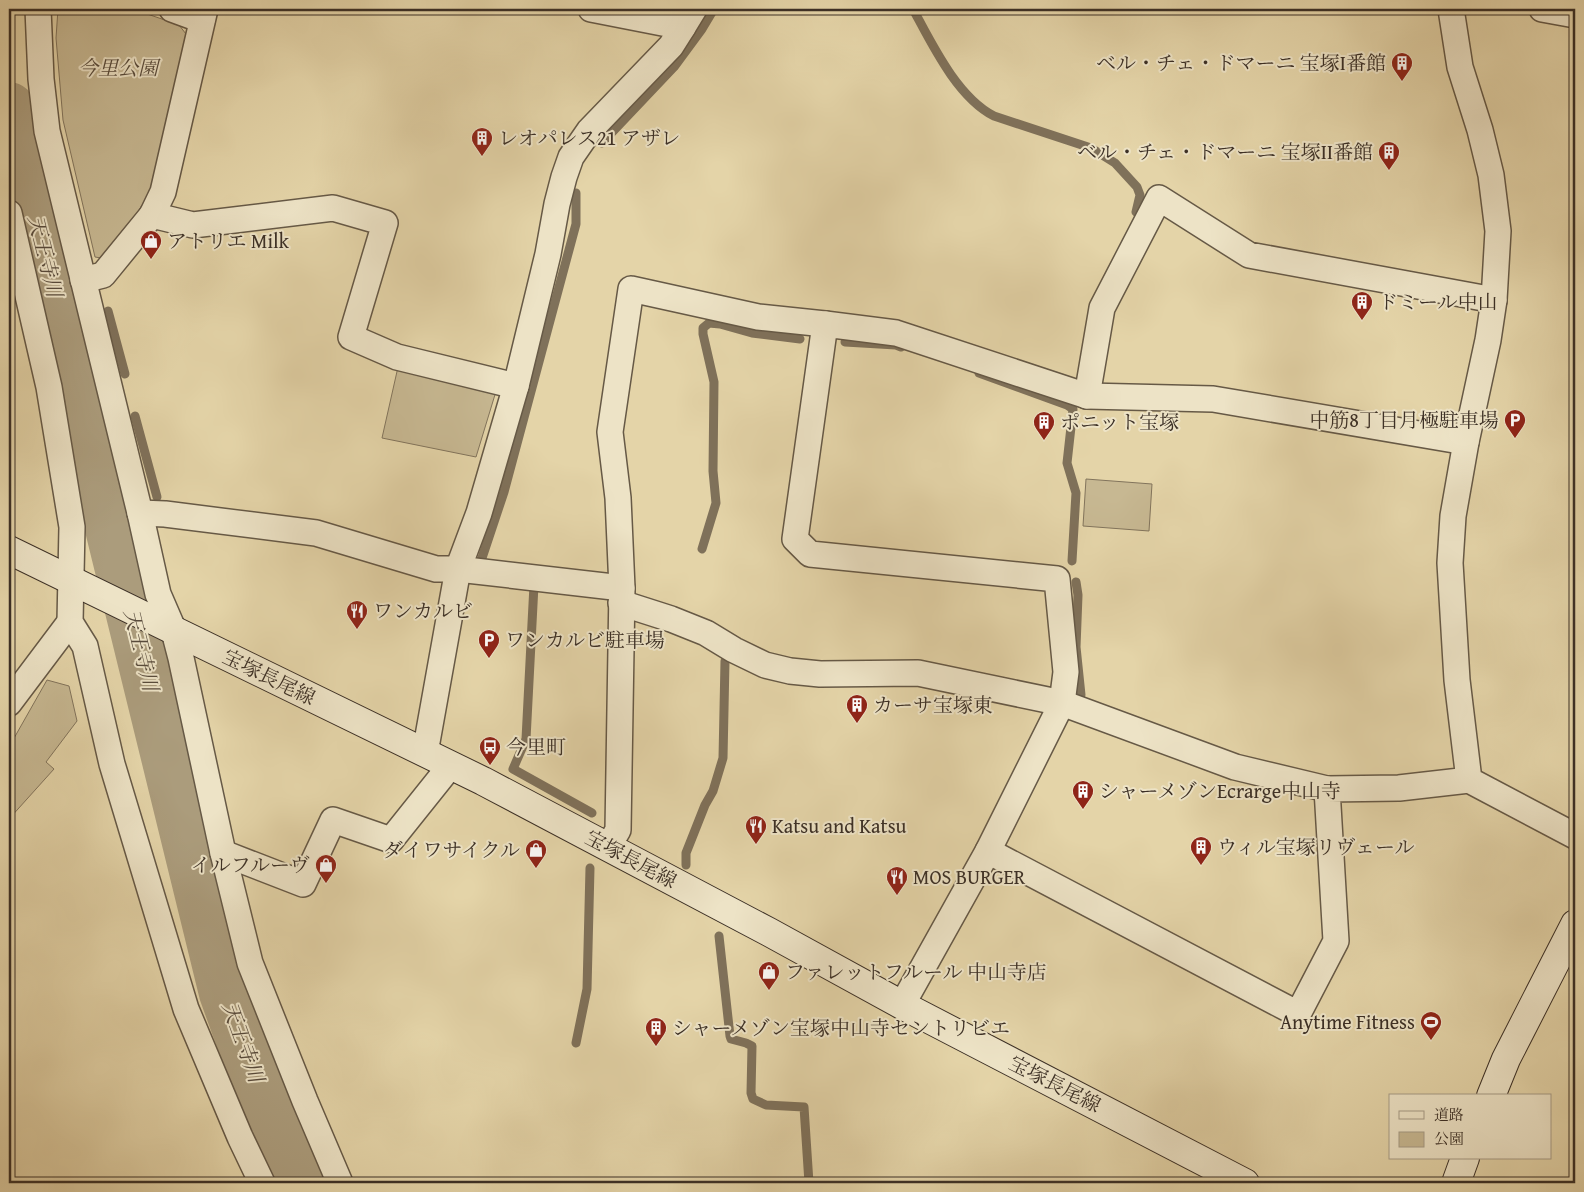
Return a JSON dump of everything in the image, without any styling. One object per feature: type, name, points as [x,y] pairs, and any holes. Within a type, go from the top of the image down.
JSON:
[{"type":"street","points":[[38,9],[41,79],[46,131],[140,513],[165,627],[181,658],[223,853],[250,963],[340,1183]]},
{"type":"street","points":[[83,280],[103,275],[152,215],[163,192],[203,14],[172,9]]},
{"type":"street","points":[[425,753],[458,569],[479,513],[516,386],[548,254],[557,204],[571,157],[589,131],[671,46],[689,18],[591,9]]},
{"type":"street","points":[[1451,9],[1460,67],[1480,130],[1491,175],[1498,231],[1494,300],[1488,340],[1466,442],[1453,516],[1450,563],[1457,680],[1469,780]]},
{"type":"street","points":[[1542,9],[1575,16]]},
{"type":"street","points":[[1087,396],[1102,308],[1159,198],[1248,255],[1494,300]]},
{"type":"street","points":[[152,215],[193,225],[333,208],[385,223],[351,337],[397,357],[516,386]]},
{"type":"street","points":[[9,213],[48,387],[72,526],[70,622],[85,646],[112,764],[186,1009],[262,1183]]},
{"type":"street","points":[[608,847],[618,830],[622,595],[618,498],[610,432],[630,289],[758,317],[896,333],[1087,396],[1213,399],[1466,442]]},
{"type":"street","points":[[825,324],[794,539],[810,554],[1057,579],[1066,672],[1062,703],[988,851],[902,1005]]},
{"type":"street","points":[[140,513],[165,514],[316,533],[436,569],[458,569],[622,595],[671,619],[706,633],[734,650],[765,665],[790,671],[820,674],[918,673],[1062,703],[1234,767],[1326,789],[1399,788],[1469,780],[1575,836]]},
{"type":"street","name":"宝塚長尾線","points":[[9,550],[450,765],[769,932],[902,1005],[1245,1183]]},
{"type":"street","points":[[9,703],[70,622]]},
{"type":"street","points":[[223,853],[303,884],[333,820],[390,840],[450,765]]},
{"type":"street","points":[[988,851],[1298,1014],[1336,941],[1326,789]]},
{"type":"street","points":[[1492,1094],[1506,1059],[1575,924]]},
{"type":"street","points":[[1456,1183],[1464,1160]]},
{"type":"green space","name":"今里公園","points":[[58,9],[133,9],[179,25],[186,34],[165,134],[150,193],[107,259],[95,257],[63,120],[56,38]]},
{"type":"green space","points":[[398,367],[497,388],[476,457],[382,438]]},
{"type":"green space","points":[[1086,479],[1152,484],[1149,531],[1083,526]]},
{"type":"green space","points":[[47,680],[69,686],[77,721],[46,762],[54,769],[9,819],[9,747]]},
{"type":"waterway","points":[[602,143],[674,67],[714,9]]},
{"type":"waterway","points":[[913,9],[928,38],[957,83],[981,107],[994,116],[1091,148],[1115,163],[1137,187],[1140,195],[1136,212],[1141,216],[1138,221]]},
{"type":"waterway","name":"天王寺川","points":[[9,108],[225,993],[277,1137],[300,1183]]},
{"type":"waterway","points":[[479,567],[504,492],[576,224],[576,193]]},
{"type":"waterway","points":[[108,311],[125,374]]},
{"type":"waterway","points":[[702,549],[716,503],[713,471],[714,382],[703,328],[709,323],[720,324],[752,333],[800,339]]},
{"type":"waterway","points":[[845,342],[896,345],[901,347]]},
{"type":"waterway","points":[[979,373],[1067,405],[1073,409],[1067,463],[1076,493],[1072,561]]},
{"type":"waterway","points":[[135,416],[157,497]]},
{"type":"waterway","points":[[1076,582],[1078,595],[1076,647],[1081,695]]},
{"type":"waterway","points":[[528,585],[534,585],[526,739],[513,769],[592,813]]},
{"type":"waterway","points":[[686,865],[686,853],[705,805],[713,791],[723,758],[725,661]]},
{"type":"waterway","points":[[576,1043],[587,989],[590,868]]},
{"type":"waterway","points":[[719,936],[731,1039],[752,1046],[751,1093],[753,1099],[766,1105],[804,1107],[809,1183]]},
{"type":"place","name":"ベル・チェ・ドマーニ 宝塚Ⅰ番館","points":[[1402,82]]},
{"type":"place","name":"レオパレス21 アザレ","points":[[482,157]]},
{"type":"place","name":"ベル・チェ・ドマーニ 宝塚Ⅱ番館","points":[[1389,171]]},
{"type":"place","name":"アトリエ Milk","points":[[151,260]]},
{"type":"place","name":"ドミール中山","points":[[1362,321]]},
{"type":"place","name":"中筋8丁目月極駐車場","points":[[1515,439]]},
{"type":"place","name":"ポニット宝塚","points":[[1044,441]]},
{"type":"place","name":"ワンカルビ","points":[[357,630]]},
{"type":"place","name":"ワンカルビ駐車場","points":[[489,659]]},
{"type":"place","name":"カーサ宝塚東","points":[[857,724]]},
{"type":"place","name":"今里町","points":[[490,766]]},
{"type":"place","name":"シャーメゾンEcrarge中山寺","points":[[1083,810]]},
{"type":"place","name":"Katsu and Katsu","points":[[756,845]]},
{"type":"place","name":"ウィル宝塚リヴェール","points":[[1201,866]]},
{"type":"place","name":"ダイワサイクル","points":[[536,869]]},
{"type":"place","name":"イルフルーヴ","points":[[326,884]]},
{"type":"place","name":"MOS BURGER","points":[[897,896]]},
{"type":"place","name":"ファレットフルール 中山寺店","points":[[769,991]]},
{"type":"place","name":"Anytime Fitness","points":[[1431,1041]]},
{"type":"place","name":"シャーメゾン宝塚中山寺セントリビエ","points":[[656,1047]]}]
